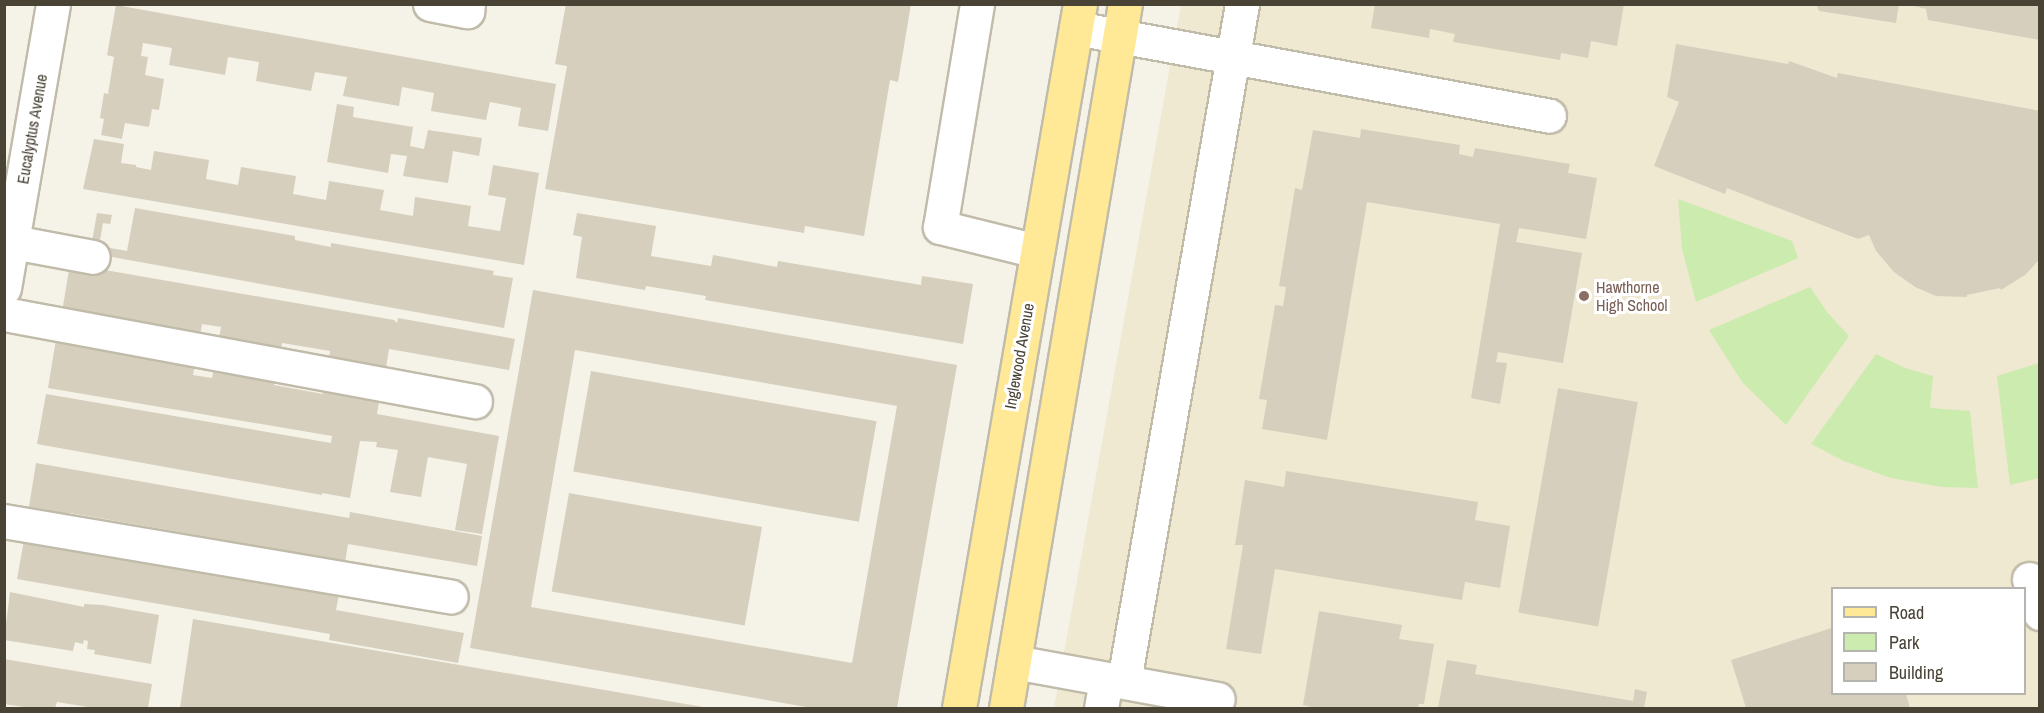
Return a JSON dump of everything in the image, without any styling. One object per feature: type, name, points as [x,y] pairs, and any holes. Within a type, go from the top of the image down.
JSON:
[{"type":"main road","points":[[1006,708],[1125,4]]},
{"type":"main road","name":"Inglewood Avenue","points":[[959,708],[1078,16]]},
{"type":"street","name":"Eucalyptus Avenue","points":[[4,288],[53,4]]},
{"type":"street","points":[[430,4],[467,11],[468,4]]},
{"type":"street","points":[[978,4],[940,227],[1037,251]]},
{"type":"street","points":[[1110,689],[1242,4]]},
{"type":"street","points":[[1078,16],[1120,37],[1549,116]]},
{"type":"street","points":[[13,242],[93,257]]},
{"type":"street","points":[[4,314],[475,401]]},
{"type":"street","points":[[4,521],[451,597]]},
{"type":"street","points":[[2029,579],[2040,613]]},
{"type":"street","points":[[1014,662],[1110,689],[1218,699]]},
{"type":"shaded area","name":"Hawthorne High School","points":[[1181,5],[2039,5],[2039,708],[1054,708]]},
{"type":"green space","points":[[1678,199],[1792,241],[1798,258],[1696,302],[1682,249]]},
{"type":"green space","points":[[1810,287],[1827,312],[1849,336],[1786,425],[1742,382],[1709,330]]},
{"type":"green space","points":[[1876,354],[1905,368],[1933,376],[1930,408],[1970,411],[1978,488],[1942,487],[1891,478],[1844,461],[1811,444]]},
{"type":"green space","points":[[2039,363],[2039,478],[2010,485],[1997,376]]},
{"type":"building","points":[[566,4],[911,4],[898,82],[890,80],[864,236],[805,226],[804,233],[545,189],[567,66],[555,64]]},
{"type":"building","points":[[1375,4],[1624,4],[1617,46],[1591,41],[1588,58],[1561,53],[1560,60],[1453,42],[1455,34],[1430,29],[1429,38],[1371,28]]},
{"type":"building","points":[[1816,4],[1899,4],[1896,23],[1819,11]]},
{"type":"building","points":[[1906,4],[2040,4],[2040,40],[1928,20],[1926,9]]},
{"type":"building","points":[[116,5],[556,84],[548,131],[518,126],[521,108],[490,102],[486,120],[431,111],[434,93],[402,87],[399,106],[343,96],[347,77],[315,72],[311,91],[256,81],[259,62],[228,57],[225,75],[169,65],[172,48],[143,43],[141,56],[148,57],[145,75],[164,79],[159,110],[152,109],[149,127],[125,123],[122,139],[101,135],[104,119],[100,118],[104,93],[108,94],[114,57],[107,55]]},
{"type":"building","points":[[1676,44],[1788,64],[1789,61],[1837,78],[1838,73],[2040,111],[2040,259],[2025,275],[2001,290],[2000,288],[1967,295],[1967,297],[1936,296],[1915,287],[1894,272],[1876,251],[1869,235],[1858,239],[1727,188],[1725,194],[1654,166],[1679,102],[1667,97]]},
{"type":"building","points":[[337,104],[354,107],[353,117],[413,127],[410,146],[424,149],[428,130],[482,138],[479,156],[453,151],[448,183],[403,176],[407,156],[391,154],[388,173],[327,162]]},
{"type":"building","points":[[1361,129],[1460,145],[1459,154],[1473,157],[1475,148],[1570,164],[1568,173],[1597,178],[1586,239],[1519,228],[1516,242],[1582,253],[1563,363],[1498,352],[1496,362],[1507,363],[1500,404],[1471,398],[1500,224],[1367,202],[1327,440],[1262,429],[1267,400],[1259,399],[1275,305],[1283,306],[1286,287],[1279,286],[1295,188],[1302,190],[1313,130],[1360,138]]},
{"type":"building","points":[[94,139],[124,144],[121,163],[136,165],[136,167],[151,170],[154,151],[209,160],[206,179],[238,185],[241,167],[296,176],[293,194],[326,200],[329,181],[384,190],[380,210],[413,216],[415,197],[471,206],[468,226],[500,231],[506,198],[488,195],[493,165],[539,173],[524,265],[83,189]]},
{"type":"building","points":[[135,208],[295,236],[295,240],[331,247],[331,243],[494,271],[493,275],[513,278],[504,328],[90,253],[97,213],[112,215],[110,224],[103,223],[99,246],[127,251]]},
{"type":"building","points":[[577,213],[656,226],[651,256],[711,266],[713,255],[777,267],[778,261],[921,285],[922,276],[973,284],[963,344],[705,300],[706,296],[646,286],[645,290],[576,278],[582,237],[573,235]]},
{"type":"building","points":[[70,264],[394,320],[397,323],[398,318],[515,339],[509,370],[389,349],[386,368],[329,358],[330,351],[282,343],[281,349],[219,338],[221,327],[202,324],[200,336],[62,312]]},
{"type":"building","points":[[533,290],[957,365],[897,708],[812,708],[470,648]],"holes":[[[575,350],[897,406],[852,663],[531,607]]]},
{"type":"building","points":[[56,339],[195,363],[193,375],[212,378],[214,367],[275,377],[274,385],[323,394],[324,386],[380,396],[377,414],[499,436],[482,534],[455,530],[467,464],[428,457],[421,497],[390,492],[398,450],[376,447],[377,442],[360,441],[350,498],[322,493],[322,495],[37,444],[46,394],[331,443],[332,436],[48,388]]},
{"type":"building","points":[[591,371],[877,421],[859,522],[573,471]]},
{"type":"building","points":[[1558,388],[1638,402],[1598,627],[1518,613]]},
{"type":"building","points":[[36,463],[349,518],[350,512],[482,536],[477,566],[348,544],[344,569],[303,562],[304,554],[70,513],[69,521],[28,513]]},
{"type":"building","points":[[1286,471],[1478,502],[1475,520],[1510,526],[1500,588],[1465,582],[1462,600],[1275,569],[1261,654],[1226,649],[1243,545],[1235,545],[1245,480],[1284,487]]},
{"type":"building","points":[[569,493],[762,527],[745,626],[552,591]]},
{"type":"building","points":[[26,529],[341,584],[336,610],[464,633],[458,663],[329,640],[330,634],[17,579]]},
{"type":"building","points":[[10,592],[84,607],[84,604],[103,605],[159,615],[151,664],[94,654],[95,650],[87,649],[88,641],[84,640],[83,644],[75,642],[73,651],[4,640]]},
{"type":"building","points":[[1319,611],[1402,625],[1399,639],[1434,644],[1424,704],[1419,704],[1418,708],[1315,708],[1303,705]]},
{"type":"building","points":[[193,619],[703,707],[703,708],[180,708]]},
{"type":"building","points":[[1831,628],[1831,695],[1906,695],[1910,708],[1746,708],[1731,660]]},
{"type":"building","points":[[4,659],[152,684],[148,708],[94,708],[57,702],[55,708],[31,708],[4,704]]},
{"type":"building","points":[[1447,660],[1477,665],[1475,674],[1633,701],[1635,689],[1647,692],[1644,708],[1438,708]]},
{"type":"place","name":"Hawthorne High School","points":[[1584,296]]}]
